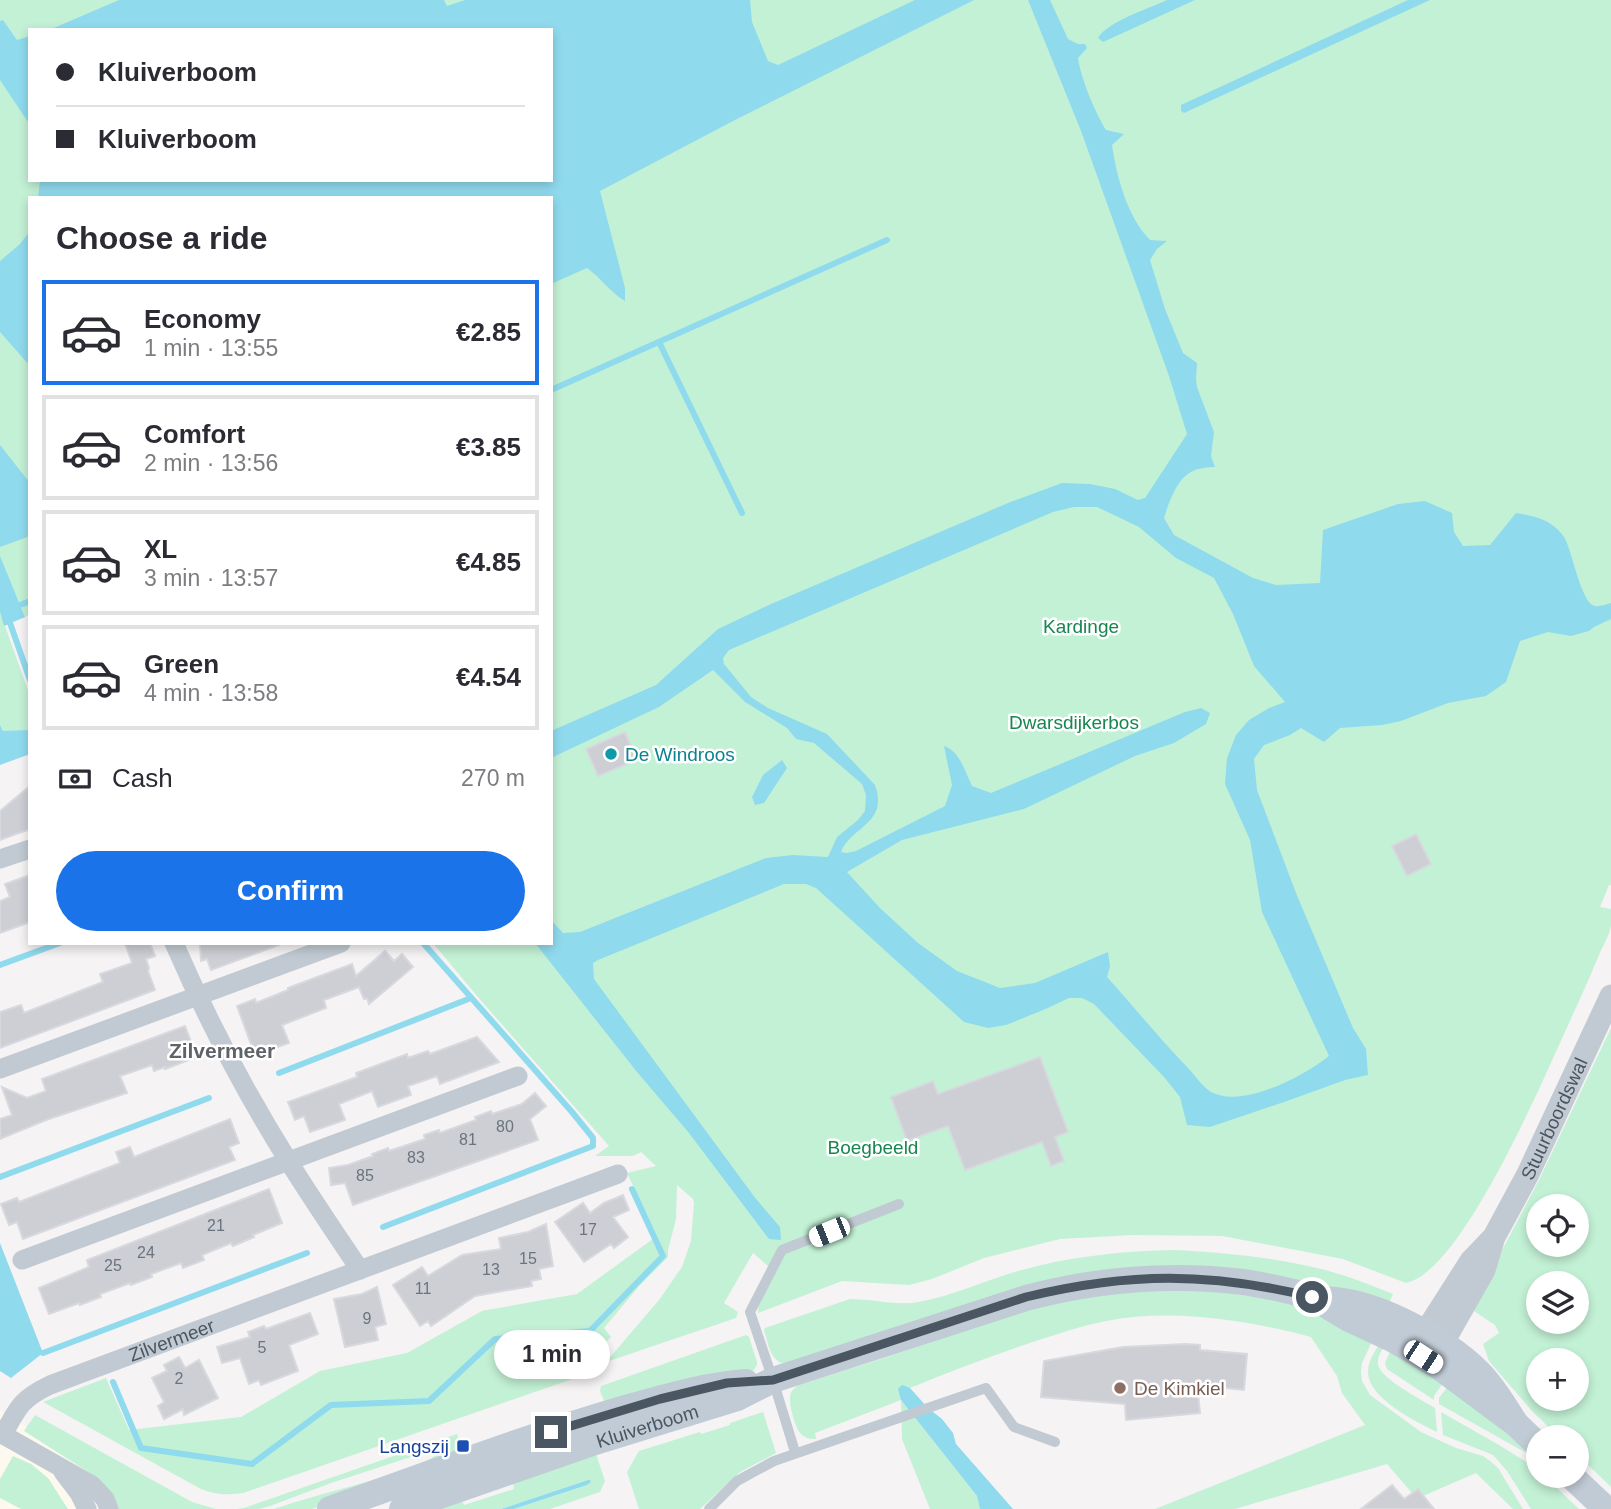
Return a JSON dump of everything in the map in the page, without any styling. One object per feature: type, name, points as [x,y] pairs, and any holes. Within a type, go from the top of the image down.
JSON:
[{"type":"main road","name":"Kluiverboom","points":[[402,1509],[596,1442],[737,1398],[773,1380],[1026,1297],[1098,1282],[1171,1277],[1245,1282],[1357,1304],[1402,1320],[1526,1434]]},
{"type":"main road","name":"Kluiverboom","points":[[330,1509],[596,1417],[727,1383],[773,1380]]},
{"type":"main road","points":[[1584,1488],[1606,1509]]},
{"type":"street","points":[[0,859],[28,850]]},
{"type":"street","points":[[175,945],[220,1042],[288,1161],[360,1270]]},
{"type":"street","points":[[0,1069],[336,945]]},
{"type":"street","name":"Stuurboordswal","points":[[1430,1345],[1471,1261],[1494,1237],[1528,1174],[1611,996]]},
{"type":"street","points":[[22,1260],[518,1076]]},
{"type":"street","name":"Zilvermeer","points":[[2,1434],[21,1403],[33,1393],[50,1385],[618,1174]]},
{"type":"street","points":[[2,1434],[92,1485],[105,1499],[109,1509]]},
{"type":"street","points":[[58,1466],[79,1493],[87,1509]]},
{"type":"lane","points":[[795,1452],[750,1312],[782,1250],[899,1205]]},
{"type":"lane","points":[[709,1509],[737,1481],[795,1452],[986,1388],[1014,1427],[1055,1442]]},
{"type":"shaded area","points":[[0,1410],[91,1468],[75,1509],[0,1509]]},
{"type":"green space","name":"Kardinge","points":[[0,0],[1611,0],[1611,885],[1600,907],[1611,909],[1611,925],[1549,1067],[1495,1178],[1450,1248],[1427,1272],[1406,1283],[1343,1259],[1222,1236],[1132,1235],[1060,1239],[984,1258],[932,1279],[909,1285],[842,1281],[758,1313],[759,1299],[774,1271],[753,1253],[724,1303],[738,1312],[736,1318],[606,1362],[659,1300],[682,1267],[691,1241],[694,1203],[677,1185],[676,1219],[668,1257],[604,1328],[611,1337],[587,1362],[584,1375],[243,1493],[222,1494],[201,1489],[43,1402],[106,1378],[129,1430],[241,1417],[320,1371],[407,1353],[482,1311],[577,1294],[657,1236],[627,1173],[656,1166],[641,1152],[633,1156],[595,1156],[609,1146],[435,945],[553,945],[553,196],[28,196],[28,615],[25,617],[17,597],[0,603]]},
{"type":"green space","points":[[0,612],[28,690],[28,730],[0,739]]},
{"type":"green space","points":[[1611,1028],[1611,1487],[1589,1466],[1589,1425],[1547,1425],[1532,1411],[1589,1411],[1589,1348],[1526,1348],[1526,1404],[1489,1361],[1483,1344],[1499,1333],[1495,1325],[1471,1309],[1526,1205],[1526,1257],[1589,1257],[1589,1194],[1532,1194]]},
{"type":"green space","points":[[1176,1250],[1285,1261],[1340,1274],[1393,1294],[1387,1308],[1211,1268],[784,1364],[773,1355],[764,1330],[850,1299],[919,1302],[1060,1261],[1118,1253]]},
{"type":"green space","points":[[1128,1290],[1196,1291],[1265,1299],[1318,1313],[1374,1337],[1362,1363],[1361,1372],[1362,1381],[1370,1395],[1421,1432],[1490,1461],[1498,1468],[1523,1509],[1513,1509],[1476,1473],[1423,1496],[1418,1489],[1412,1493],[1387,1464],[1235,1509],[1155,1509],[1365,1425],[1342,1393],[1337,1376],[1311,1337],[1235,1321],[1157,1316],[1106,1321],[1028,1344],[910,1388],[901,1386],[901,1400],[815,1433],[814,1439],[803,1436],[798,1430],[790,1396],[799,1385],[1034,1307]]},
{"type":"green space","points":[[746,1335],[757,1362],[753,1371],[607,1408],[600,1391],[601,1386]]},
{"type":"green space","points":[[1381,1341],[1386,1343],[1378,1359],[1380,1370],[1402,1388],[1435,1408],[1437,1432],[1384,1400],[1370,1382],[1368,1368]]},
{"type":"green space","points":[[1392,1347],[1446,1379],[1434,1400],[1387,1369],[1385,1363]]},
{"type":"green space","points":[[1451,1382],[1526,1453],[1439,1404],[1439,1398]]},
{"type":"green space","points":[[901,1400],[977,1496],[980,1509],[930,1509],[902,1439]]},
{"type":"green space","points":[[763,1412],[776,1453],[740,1472],[700,1509],[639,1509],[627,1472],[639,1451],[730,1425]]},
{"type":"green space","points":[[1441,1412],[1526,1462],[1526,1488],[1557,1488],[1579,1509],[1531,1509],[1507,1471],[1493,1455],[1443,1435]]},
{"type":"green space","points":[[35,1415],[192,1502],[216,1509],[115,1509],[93,1475],[24,1431]]},
{"type":"green space","points":[[457,1434],[462,1448],[431,1467],[312,1509],[274,1509],[415,1466],[437,1455],[442,1448],[440,1446],[270,1506],[237,1509],[244,1508]]},
{"type":"green space","points":[[594,1448],[605,1481],[600,1492],[550,1509],[514,1509],[587,1485],[590,1483],[588,1480],[501,1509],[418,1509],[462,1501],[464,1505],[514,1489],[513,1484]]},
{"type":"green space","points":[[13,1456],[31,1464],[48,1478],[68,1509],[21,1509],[0,1498],[0,1479]]},
{"type":"water","points":[[119,0],[444,0],[447,6],[465,0],[750,0],[752,22],[768,61],[778,65],[915,0],[974,0],[600,191],[625,288],[625,301],[587,268],[553,283],[553,196],[38,196],[40,182],[553,182],[553,28],[54,28]]},
{"type":"water","points":[[1028,0],[1050,0],[1068,39],[1085,44],[1087,48],[1078,58],[1093,105],[1106,130],[1124,134],[1112,145],[1120,183],[1129,208],[1150,240],[1167,241],[1157,249],[1150,260],[1165,309],[1183,353],[1197,363],[1197,387],[1214,432],[1211,456],[1215,467],[1193,471],[1178,485],[1164,518],[1174,535],[1253,578],[1276,585],[1320,583],[1323,530],[1398,504],[1425,501],[1452,513],[1454,532],[1463,546],[1490,545],[1516,513],[1523,514],[1542,519],[1559,531],[1567,543],[1585,596],[1595,606],[1611,603],[1611,619],[1589,631],[1571,636],[1548,632],[1520,641],[1506,682],[1486,696],[1448,703],[1401,721],[1340,728],[1324,742],[1301,728],[1264,745],[1254,759],[1257,790],[1296,893],[1353,1028],[1366,1049],[1368,1075],[1345,1080],[1210,1127],[1187,1125],[1180,1097],[1094,1004],[1082,998],[1069,998],[1006,1025],[988,1028],[964,1022],[816,888],[806,884],[784,884],[593,963],[594,979],[756,1199],[780,1227],[781,1240],[769,1239],[689,1133],[537,945],[553,945],[553,922],[563,933],[580,932],[766,858],[793,855],[828,857],[837,837],[865,811],[866,795],[862,784],[814,743],[796,739],[787,728],[745,702],[713,670],[659,707],[553,757],[553,730],[656,685],[718,629],[1008,503],[1062,483],[1090,484],[1115,489],[1138,500],[1145,498],[1187,434],[1169,376],[1081,131]],"holes":[[[1074,507],[1097,507],[1139,527],[1176,558],[1214,578],[1233,614],[1254,666],[1285,702],[1249,720],[1236,735],[1227,758],[1225,784],[1250,840],[1262,912],[1329,1056],[1289,1081],[1256,1093],[1224,1096],[1205,1087],[1107,977],[1110,966],[1108,952],[1035,983],[1000,988],[957,971],[918,943],[880,908],[847,872],[902,840],[1024,809],[1135,756],[1174,743],[1206,724],[1210,713],[1201,708],[1185,712],[991,793],[972,786],[958,757],[944,746],[952,785],[945,806],[847,853],[841,852],[846,843],[867,823],[877,808],[875,785],[827,734],[768,708],[751,697],[724,664],[723,658],[729,650],[1053,512]]]},
{"type":"water","points":[[1167,0],[1195,0],[1103,42],[1098,38],[1119,21]]},
{"type":"water","points":[[1408,0],[1430,0],[1184,113],[1181,111],[1181,105]]},
{"type":"water","points":[[3,20],[17,40],[28,37],[28,122],[0,80],[0,21]]},
{"type":"water","points":[[28,234],[28,364],[0,332],[0,261]]},
{"type":"water","points":[[0,445],[28,480],[28,537],[0,547]]},
{"type":"water","points":[[0,556],[25,617],[4,626],[0,612]]},
{"type":"water","points":[[0,725],[3,731],[28,730],[28,755],[0,765]]},
{"type":"water","points":[[782,760],[787,768],[764,803],[755,805],[752,797],[763,775]]},
{"type":"water","points":[[0,1243],[43,1353],[11,1378],[0,1371]]},
{"type":"water","points":[[902,1385],[910,1388],[942,1419],[953,1433],[956,1444],[1013,1509],[980,1509],[977,1496],[901,1400],[898,1389]]},
{"type":"water","points":[[588,1480],[591,1482],[587,1485],[514,1509],[501,1509]]},
{"type":"building","name":"De Windroos","points":[[625,732],[637,760],[598,776],[586,749]]},
{"type":"building","points":[[28,788],[28,830],[0,840],[0,811]]},
{"type":"building","points":[[1416,834],[1431,864],[1407,876],[1392,846]]},
{"type":"building","points":[[28,876],[28,923],[0,933],[0,901],[10,897],[5,884]]},
{"type":"building","points":[[126,945],[151,945],[155,956],[146,959],[155,990],[0,1048],[0,1012],[21,1005],[24,1013],[103,982],[100,974],[132,963]]},
{"type":"building","points":[[200,945],[279,945],[211,970],[207,959],[201,961]]},
{"type":"building","points":[[385,951],[394,961],[402,954],[413,967],[369,1004],[359,987],[324,1000],[326,1008],[282,1025],[289,1043],[255,1055],[237,1006],[255,999],[256,1003],[352,964],[356,976]]},
{"type":"building","points":[[185,1026],[197,1057],[165,1069],[154,1071],[152,1065],[120,1076],[127,1093],[46,1120],[0,1139],[0,1119],[12,1115],[2,1087],[27,1098],[46,1091],[42,1079]]},
{"type":"building","points":[[477,1037],[499,1062],[440,1084],[437,1076],[408,1086],[411,1095],[378,1107],[372,1091],[339,1104],[345,1120],[310,1132],[304,1116],[295,1120],[288,1102],[357,1077],[356,1073],[407,1054],[408,1058],[428,1051],[430,1054]]},
{"type":"building","points":[[1040,1057],[1068,1132],[1055,1137],[1064,1161],[1051,1166],[1042,1142],[965,1170],[948,1126],[907,1141],[891,1097],[933,1081],[938,1094]]},
{"type":"building","points":[[535,1093],[546,1106],[530,1119],[538,1140],[353,1205],[345,1183],[331,1185],[329,1168],[348,1165],[388,1148],[389,1151],[425,1139],[424,1135],[439,1130],[440,1133],[476,1120],[475,1117],[491,1111],[492,1114],[522,1104]]},
{"type":"building","points":[[230,1119],[239,1143],[229,1147],[235,1160],[23,1239],[17,1222],[9,1225],[1,1204],[17,1198],[19,1202],[120,1163],[116,1152],[130,1147],[134,1157]]},
{"type":"building","points":[[269,1189],[282,1223],[233,1246],[231,1243],[202,1255],[204,1260],[183,1268],[181,1263],[151,1274],[152,1277],[100,1294],[101,1297],[49,1314],[39,1288],[89,1267],[87,1260]]},
{"type":"building","points":[[623,1195],[629,1210],[613,1217],[628,1237],[614,1248],[611,1244],[584,1262],[555,1222],[583,1203],[590,1213]]},
{"type":"building","points":[[546,1224],[553,1266],[539,1269],[541,1279],[531,1281],[532,1286],[475,1296],[431,1326],[428,1321],[420,1326],[393,1285],[422,1267],[428,1276],[462,1255],[501,1249],[499,1238],[528,1232]]},
{"type":"building","points":[[377,1287],[386,1324],[375,1327],[378,1340],[345,1347],[334,1299],[362,1294]]},
{"type":"building","points":[[310,1313],[318,1334],[289,1345],[298,1371],[261,1385],[259,1380],[249,1384],[240,1358],[222,1363],[217,1347],[250,1337],[248,1332],[264,1326],[266,1329]]},
{"type":"building","name":"De Kimkiel","points":[[1200,1345],[1200,1350],[1247,1354],[1244,1390],[1197,1385],[1200,1413],[1126,1420],[1125,1404],[1041,1397],[1044,1361],[1123,1347]]},
{"type":"building","points":[[179,1357],[185,1368],[199,1360],[218,1398],[184,1415],[183,1409],[164,1419],[158,1406],[164,1402],[152,1378],[167,1371],[164,1365]]},
{"type":"building","points":[[1392,1485],[1404,1499],[1418,1489],[1434,1509],[1361,1509]]},
{"type":"waterway","points":[[553,389],[887,240]]},
{"type":"waterway","points":[[659,342],[742,513]]},
{"type":"waterway","points":[[20,605],[28,602]]},
{"type":"waterway","points":[[10,623],[28,674]]},
{"type":"waterway","points":[[0,965],[55,945]]},
{"type":"waterway","points":[[383,1227],[593,1146],[593,1138],[572,1112],[425,945]]},
{"type":"waterway","points":[[279,1073],[471,998]]},
{"type":"waterway","points":[[0,1177],[209,1098]]},
{"type":"waterway","points":[[113,1382],[141,1448],[252,1464],[331,1405],[429,1401],[495,1339],[590,1331],[663,1256],[632,1189]]},
{"type":"waterway","points":[[43,1353],[307,1253]]},
{"type":"place","name":"De Windroos","points":[[611,754]]},
{"type":"place","name":"De Kimkiel","points":[[1120,1388]]},
{"type":"place","name":"Langszij","points":[[463,1446]]},
{"type":"district","name":"Zilvermeer","points":[[222,1051]]},
{"type":"route","points":[[551,1432],[588,1419],[727,1383],[773,1380],[1026,1297],[1098,1282],[1134,1278],[1208,1279],[1245,1282],[1312,1297]]},
{"type":"park label","name":"Dwarsdijkerbos","points":[[1074,722]]},
{"type":"park label","name":"Boegbeeld","points":[[873,1147]]}]
